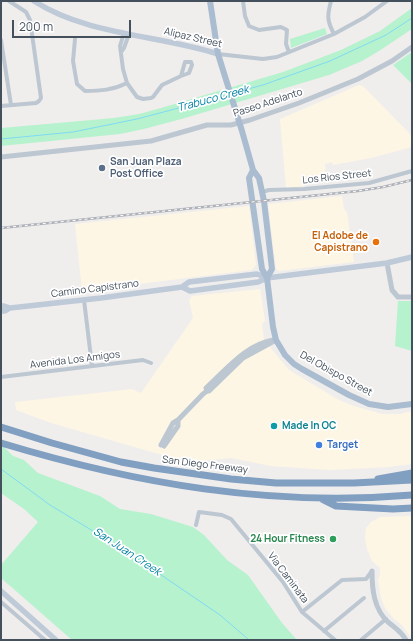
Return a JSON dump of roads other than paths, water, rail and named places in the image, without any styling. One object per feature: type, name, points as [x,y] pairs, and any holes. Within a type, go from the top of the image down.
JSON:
[{"type":"highway","name":"San Diego Freeway","points":[[1,427],[52,444],[121,462],[231,479],[276,483],[354,483],[412,480]]},
{"type":"highway","points":[[1,443],[125,476],[179,486],[251,495],[320,498],[379,498],[412,495]]},
{"type":"highway","points":[[354,483],[412,473]]},
{"type":"highway","points":[[320,498],[336,506],[393,509],[412,508]]},
{"type":"main road","name":"Alipaz Street","points":[[34,1],[48,10],[88,24],[126,34],[172,42],[218,54]]},
{"type":"main road","name":"Del Obispo Street","points":[[210,1],[218,54],[253,170],[259,178],[262,192],[272,269],[267,278]]},
{"type":"main road","name":"Del Obispo Street","points":[[253,170],[249,178],[262,269],[267,278],[276,340],[285,355],[297,366],[361,401],[388,407],[412,404]]},
{"type":"main road","name":"Camino Capistrano","points":[[182,286],[190,292],[258,282],[267,278],[387,263],[412,257]]},
{"type":"main road","name":"Camino Capistrano","points":[[1,306],[10,308],[84,300],[182,286],[189,282],[257,274],[267,278]]},
{"type":"main road","name":"Camino Capistrano","points":[[1,311],[5,311],[10,308]]},
{"type":"main road","points":[[1,591],[56,640]]},
{"type":"street","points":[[1,106],[36,103],[40,100],[30,20],[26,12],[9,1]]},
{"type":"street","points":[[243,1],[245,16],[250,26],[259,30],[281,27],[286,30],[286,44],[289,52]]},
{"type":"street","points":[[331,1],[328,14],[329,24],[334,34]]},
{"type":"street","name":"Alipaz Street","points":[[218,54],[263,59],[277,57],[334,34],[387,1]]},
{"type":"street","points":[[126,34],[124,48],[122,50],[123,68],[127,83],[137,97],[147,99],[154,97],[165,83],[181,76]]},
{"type":"street","points":[[75,39],[73,61],[77,84],[85,91],[116,89],[127,83]]},
{"type":"street","points":[[1,40],[11,105]]},
{"type":"street","name":"Paseo Adelanto","points":[[1,156],[150,141],[207,125],[231,125],[240,123],[271,114],[348,84],[372,72],[412,47]]},
{"type":"street","name":"Los Rios Street","points":[[262,192],[269,190],[304,189],[369,183],[412,171]]},
{"type":"street","points":[[387,263],[392,290],[396,295],[401,297],[412,297]]},
{"type":"street","points":[[84,300],[92,366]]},
{"type":"street","points":[[163,445],[178,426],[178,420],[206,391],[206,388],[240,356],[250,349],[276,340]]},
{"type":"street","name":"Avenida Los Amigos","points":[[1,377],[143,360],[151,363]]},
{"type":"street","name":"Via Caminata","points":[[196,524],[199,512],[222,515],[231,519],[283,582],[302,612],[335,640]]},
{"type":"street","points":[[302,612],[342,580],[366,579],[372,571]]},
{"type":"street","points":[[372,571],[375,600],[378,610],[386,620],[399,630],[406,640]]},
{"type":"street","points":[[324,631],[364,598]]},
{"type":"street","points":[[1,602],[45,640]]},
{"type":"street","points":[[361,640],[386,620]]},
{"type":"waterway","name":"Trabuco Creek","points":[[233,93],[263,85],[330,61],[386,35],[412,18]]},
{"type":"waterway","name":"Trabuco Creek","points":[[1,139],[73,132],[137,119],[228,95]]},
{"type":"waterway","name":"San Juan Creek","points":[[1,469],[50,505],[126,551],[220,615],[249,640]]},
{"type":"railway","points":[[1,228],[358,191],[412,180]]},
{"type":"place","name":"San Juan Plaza Post Office","points":[[102,168]]},
{"type":"place","name":"El Adobe de Capistrano","points":[[376,242]]},
{"type":"place","name":"Made In OC","points":[[274,426]]},
{"type":"place","name":"Target","points":[[319,445]]},
{"type":"place","name":"24 Hour Fitness","points":[[333,539]]}]
